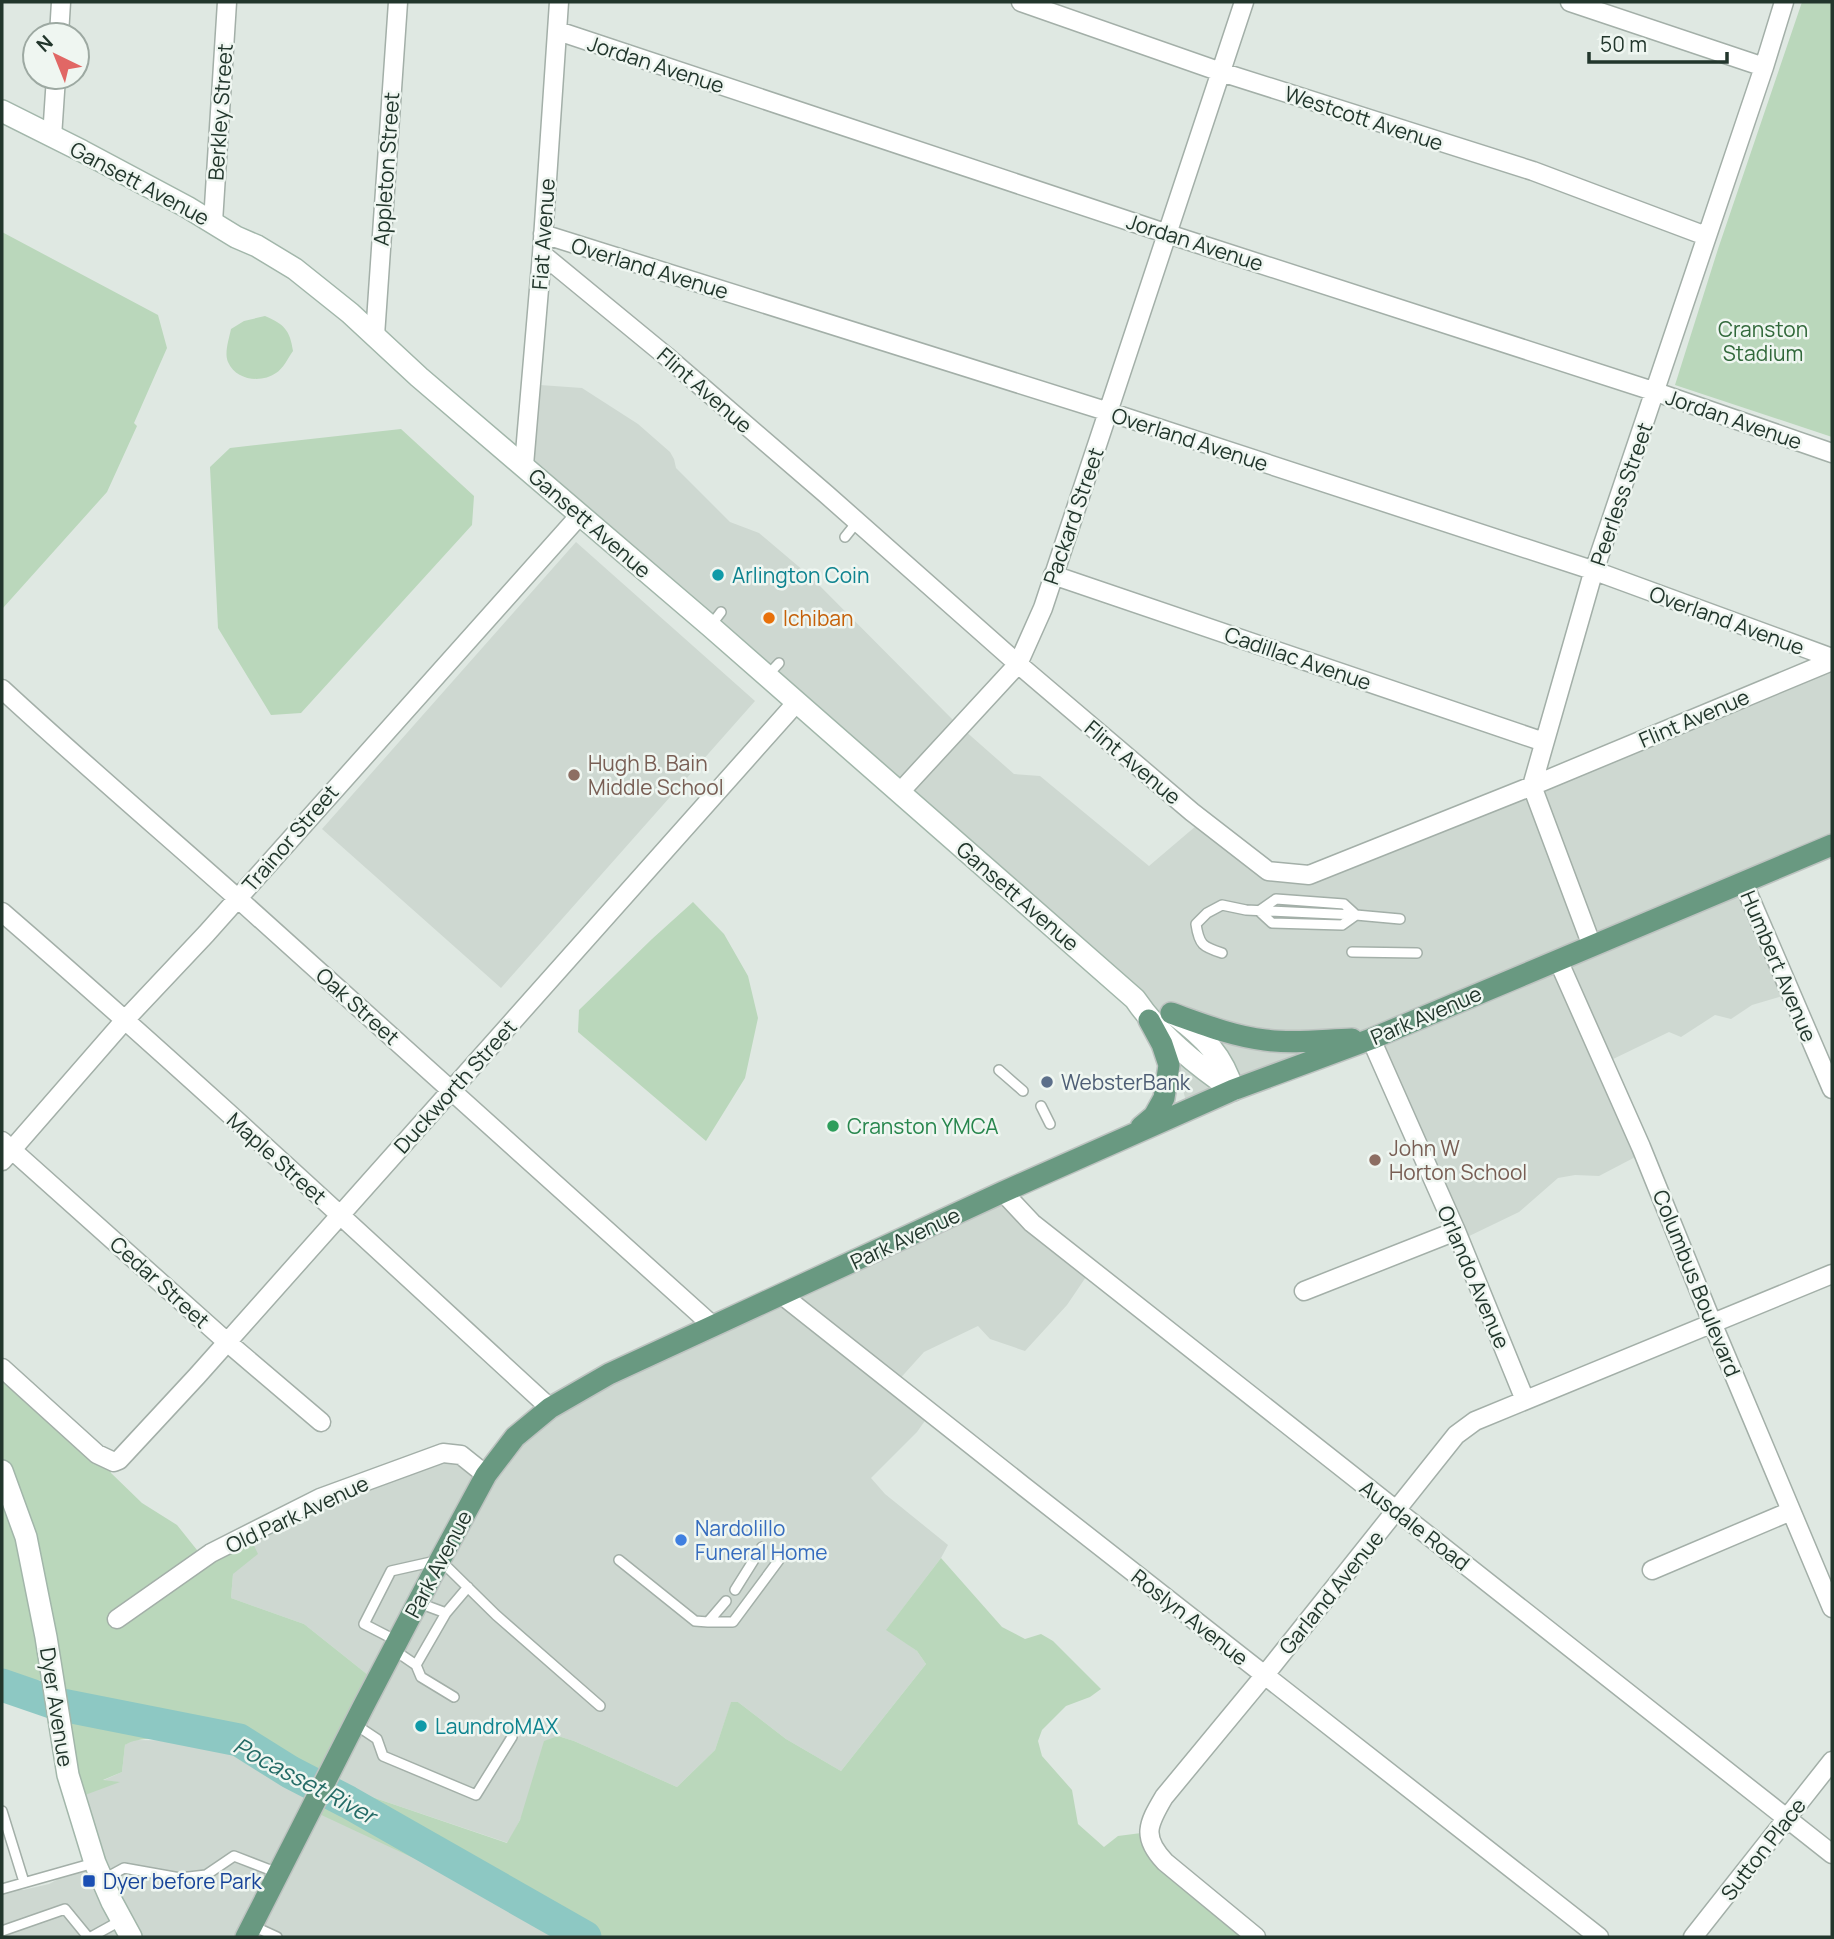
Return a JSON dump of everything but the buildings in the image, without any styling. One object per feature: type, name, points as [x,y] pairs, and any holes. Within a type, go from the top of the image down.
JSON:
[{"type":"main road","name":"Gansett Avenue","points":[[2,111],[82,150],[295,269],[350,313],[580,515],[716,619],[773,669],[797,702],[1135,999],[1149,1020],[1195,1063],[1233,1090]]},
{"type":"main road","name":"Park Avenue","points":[[249,1932],[417,1602],[486,1475],[515,1437],[550,1408],[609,1374],[1003,1192],[1233,1090],[1371,1039],[1832,845]]},
{"type":"main road","name":"Gansett Avenue","points":[[1135,999],[1171,1013],[1196,1031],[1222,1060],[1233,1090]]},
{"type":"main road","points":[[1171,1013],[1218,1030],[1266,1040],[1286,1042],[1371,1039]]},
{"type":"main road","points":[[1131,1135],[1154,1116],[1164,1098],[1168,1078],[1169,1065],[1162,1044],[1149,1020]]},
{"type":"main road","name":"Dyer Avenue","points":[[2,1471],[26,1537],[46,1637],[68,1775],[99,1872],[127,1928]]},
{"type":"street","points":[[60,21],[61,2]]},
{"type":"street","name":"Berkley Street","points":[[213,222],[227,2]]},
{"type":"street","name":"Appleton Street","points":[[374,336],[398,2]]},
{"type":"street","name":"Fiat Avenue","points":[[524,465],[559,2]]},
{"type":"street","name":"Westcott Avenue","points":[[1021,2],[1221,72],[1534,171],[1706,236]]},
{"type":"street","name":"Packard Street","points":[[900,792],[1018,664],[1043,608],[1244,2]]},
{"type":"street","points":[[1570,2],[1764,67]]},
{"type":"street","name":"Peerless Street","points":[[1532,786],[1595,571],[1784,2]]},
{"type":"street","name":"Jordan Avenue","points":[[558,32],[1656,392],[1832,453]]},
{"type":"street","points":[[52,136],[55,91]]},
{"type":"street","name":"Overland Avenue","points":[[543,234],[1109,412],[1595,571],[1832,659]]},
{"type":"street","name":"Flint Avenue","points":[[542,254],[666,356],[1018,664],[1192,812],[1268,871],[1309,876],[1532,786],[1832,659]]},
{"type":"street","name":"Trainor Street","points":[[5,1151],[237,898],[580,515]]},
{"type":"street","name":"Cadillac Avenue","points":[[1053,575],[1544,743]]},
{"type":"street","name":"Oak Street","points":[[2,689],[713,1326]]},
{"type":"street","name":"Duckworth Street","points":[[2,1368],[97,1454],[114,1462],[119,1460],[797,702]]},
{"type":"street","points":[[1532,786],[1592,946]]},
{"type":"street","name":"Humbert Avenue","points":[[1743,882],[1832,1089]]},
{"type":"street","name":"Maple Street","points":[[2,912],[340,1214],[550,1408]]},
{"type":"street","name":"Columbus Boulevard","points":[[1558,960],[1641,1147],[1832,1608]]},
{"type":"street","name":"Orlando Avenue","points":[[1371,1039],[1456,1231],[1525,1400]]},
{"type":"street","name":"Cedar Street","points":[[5,1151],[321,1422]]},
{"type":"street","name":"Ausdale Road","points":[[1003,1192],[1032,1223],[1832,1854]]},
{"type":"street","points":[[1304,1291],[1456,1231]]},
{"type":"street","name":"Garland Avenue","points":[[1256,1937],[1165,1862],[1151,1845],[1151,1819],[1164,1797],[1456,1434],[1475,1421],[1832,1274]]},
{"type":"street","name":"Roslyn Avenue","points":[[782,1295],[1599,1937]]},
{"type":"street","name":"Old Park Avenue","points":[[117,1619],[211,1553],[320,1498],[443,1452],[461,1455],[486,1475]]},
{"type":"street","points":[[1652,1570],[1791,1511]]},
{"type":"street","name":"Sutton Place","points":[[1693,1937],[1832,1761]]},
{"type":"lane","points":[[845,537],[857,522]]},
{"type":"lane","points":[[1222,953],[1205,947],[1198,937],[1196,924],[1207,913],[1222,905],[1259,911],[1400,919]]},
{"type":"lane","points":[[1352,952],[1417,953]]},
{"type":"lane","points":[[999,1070],[1023,1091]]},
{"type":"lane","points":[[1041,1107],[1050,1124]]},
{"type":"lane","points":[[736,1590],[762,1547]]},
{"type":"lane","points":[[454,1698],[421,1677],[416,1665],[395,1645],[364,1624],[391,1571],[440,1560],[496,1615],[600,1706]]},
{"type":"lane","points":[[619,1560],[695,1621],[733,1622],[779,1560]]},
{"type":"lane","points":[[416,1665],[446,1613],[468,1587]]},
{"type":"lane","points":[[708,1622],[726,1601]]},
{"type":"lane","points":[[417,1602],[446,1613]]},
{"type":"lane","points":[[359,1715],[377,1739],[383,1756],[476,1795],[512,1737]]},
{"type":"lane","points":[[2,1811],[24,1882]]},
{"type":"lane","points":[[2,1889],[24,1882],[124,1868],[180,1878],[206,1875],[234,1856],[278,1873]]},
{"type":"lane","points":[[2,1931],[65,1909],[89,1937],[127,1928]]},
{"type":"lane","points":[[249,1932],[277,1937]]},
{"type":"shaded area","points":[[540,385],[582,388],[638,424],[670,452],[676,468],[730,522],[759,533],[811,577],[955,722],[1014,774],[1040,776],[1149,866],[1203,820],[1268,871],[1309,875],[1832,658],[1832,847],[1746,886],[1789,994],[1752,1005],[1731,1019],[1715,1015],[1681,1037],[1669,1032],[1609,1061],[1643,1153],[1599,1176],[1575,1175],[1558,1178],[1519,1212],[1463,1239],[1378,1038],[1196,1119],[1190,1116],[1160,1025],[523,454],[530,387]]},
{"type":"shaded area","points":[[576,542],[755,701],[501,988],[322,829]]},
{"type":"shaded area","points":[[998,1199],[1090,1271],[1067,1305],[1025,1351],[990,1339],[978,1326],[924,1352],[896,1383],[929,1415],[917,1432],[871,1478],[885,1494],[948,1545],[887,1629],[917,1651],[926,1664],[841,1771],[786,1739],[738,1702],[731,1703],[715,1750],[677,1787],[558,1736],[508,1843],[372,1797],[334,1774],[373,1679],[304,1624],[231,1598],[233,1574],[248,1534],[442,1452],[486,1472],[568,1395]]},
{"type":"shaded area","points":[[250,1731],[274,1759],[275,1777],[283,1783],[572,1937],[2,1937],[2,1893],[11,1889],[23,1890],[49,1884],[90,1862],[80,1794],[117,1782],[102,1781],[122,1772],[125,1745],[132,1740],[215,1741]]},
{"type":"green space","name":"Cranston Stadium","points":[[1802,2],[1832,2],[1832,437],[1675,385]]},
{"type":"green space","points":[[2,232],[158,315],[167,348],[134,423],[137,426],[107,492],[3,608]]},
{"type":"green space","points":[[265,316],[285,329],[293,351],[281,369],[270,376],[257,379],[243,376],[228,362],[227,346],[231,329],[244,321]]},
{"type":"green space","points":[[401,429],[474,496],[472,525],[301,713],[271,715],[218,628],[210,467],[230,448]]},
{"type":"green space","points":[[693,902],[724,934],[748,976],[758,1018],[745,1078],[706,1141],[578,1032],[579,1010]]},
{"type":"green space","points":[[2,1367],[109,1460],[111,1473],[142,1503],[177,1525],[201,1555],[251,1539],[258,1554],[233,1574],[231,1598],[304,1624],[373,1679],[334,1774],[372,1797],[507,1843],[520,1820],[544,1741],[558,1736],[574,1741],[677,1787],[715,1750],[731,1702],[738,1702],[786,1739],[841,1771],[926,1664],[917,1651],[886,1630],[941,1558],[1002,1627],[1025,1639],[1041,1634],[1053,1641],[1101,1689],[1090,1697],[1066,1706],[1042,1730],[1038,1741],[1042,1756],[1072,1790],[1078,1824],[1104,1847],[1118,1836],[1149,1832],[1153,1847],[1258,1937],[572,1937],[535,1915],[315,1812],[318,1800],[275,1777],[274,1759],[258,1741],[250,1747],[232,1748],[165,1739],[136,1741],[125,1745],[122,1772],[103,1780],[120,1782],[85,1795],[80,1794],[57,1677],[11,1686],[2,1681]]},
{"type":"waterway","name":"Pocasset River","points":[[2,1685],[57,1704],[239,1740],[290,1772],[348,1802],[585,1937]]},
{"type":"place","name":"Arlington Coin","points":[[718,575]]},
{"type":"place","name":"Ichiban","points":[[769,618]]},
{"type":"place","name":"Hugh B. Bain Middle School","points":[[574,775]]},
{"type":"place","name":"WebsterBank","points":[[1047,1082]]},
{"type":"place","name":"Cranston YMCA","points":[[833,1126]]},
{"type":"place","name":"John W Horton School","points":[[1375,1160]]},
{"type":"place","name":"Nardolillo Funeral Home","points":[[681,1540]]},
{"type":"place","name":"LaundroMAX","points":[[421,1726]]},
{"type":"place","name":"Dyer before Park","points":[[89,1881]]}]
